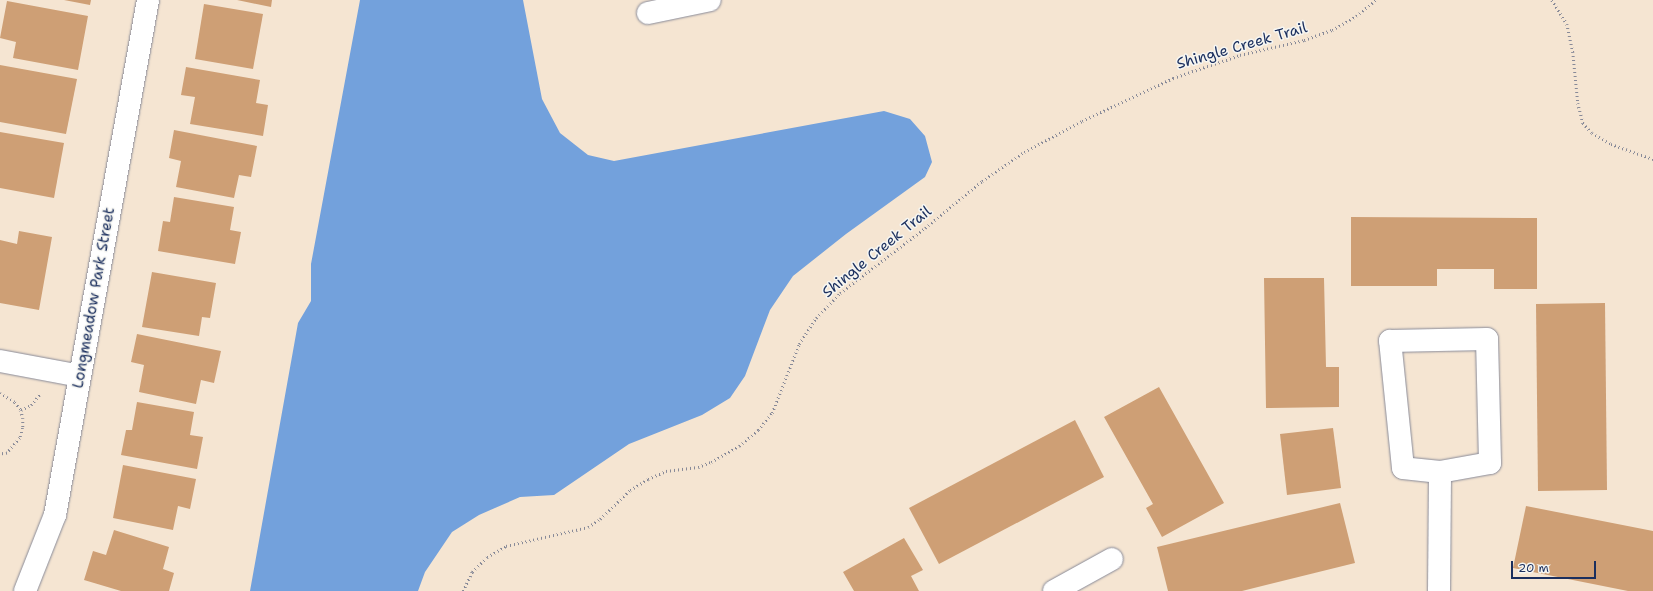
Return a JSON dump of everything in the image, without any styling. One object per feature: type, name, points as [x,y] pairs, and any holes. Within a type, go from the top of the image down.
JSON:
[{"type":"street","name":"Longmeadow Park Street","points":[[25,591],[55,515],[148,0]]},
{"type":"street","points":[[648,13],[710,0]]},
{"type":"street","points":[[1487,339],[1490,463],[1440,472],[1403,468],[1390,341],[1487,339]]},
{"type":"street","points":[[0,361],[80,376]]},
{"type":"street","points":[[1439,591],[1440,472]]},
{"type":"street","points":[[1061,589],[1112,559]]},
{"type":"path","name":"Shingle Creek Trail","points":[[463,591],[472,572],[487,557],[506,546],[588,527],[600,519],[630,490],[648,479],[666,471],[698,467],[711,462],[739,446],[758,430],[772,412],[799,344],[816,318],[840,293],[925,228],[982,181],[1024,152],[1082,120],[1173,78],[1240,55],[1304,40],[1332,30],[1356,16],[1376,0]]},
{"type":"path","points":[[1552,0],[1567,24],[1573,52],[1578,103],[1583,122],[1592,133],[1611,144],[1653,159]]},
{"type":"path","points":[[21,410],[31,405],[42,391]]},
{"type":"path","points":[[0,393],[15,402],[21,410],[24,418],[20,438],[7,453],[0,454]]},
{"type":"water","points":[[360,0],[523,0],[542,99],[560,133],[588,155],[614,161],[884,111],[910,119],[925,136],[932,162],[925,177],[846,234],[793,276],[770,310],[745,376],[730,398],[702,415],[629,444],[554,495],[520,497],[479,515],[452,532],[425,572],[418,591],[250,591],[298,323],[311,301],[311,264]]},
{"type":"building","points":[[64,0],[91,0],[90,5]]},
{"type":"building","points":[[237,0],[272,0],[271,7]]},
{"type":"building","points":[[7,1],[88,16],[78,70],[13,58],[16,42],[0,38]]},
{"type":"building","points":[[204,4],[263,14],[253,69],[195,59]]},
{"type":"building","points":[[0,65],[77,79],[66,134],[0,122]]},
{"type":"building","points":[[186,67],[260,80],[256,103],[268,105],[263,136],[190,124],[195,97],[181,95]]},
{"type":"building","points":[[174,130],[257,146],[251,177],[239,175],[234,198],[176,187],[181,161],[169,158]]},
{"type":"building","points":[[0,132],[64,143],[54,198],[0,188]]},
{"type":"building","points":[[174,197],[234,207],[230,230],[241,232],[235,264],[158,251],[163,221],[170,222]]},
{"type":"building","points":[[1351,217],[1537,218],[1537,289],[1494,289],[1494,269],[1437,269],[1437,286],[1351,286]]},
{"type":"building","points":[[19,231],[52,237],[39,310],[0,303],[0,240],[17,244]]},
{"type":"building","points":[[152,272],[216,283],[210,318],[202,317],[199,336],[142,327]]},
{"type":"building","points":[[1264,278],[1324,278],[1326,367],[1339,367],[1339,407],[1266,408]]},
{"type":"building","points":[[1605,303],[1607,490],[1538,491],[1536,304]]},
{"type":"building","points":[[137,334],[221,351],[214,383],[201,380],[196,404],[139,392],[144,365],[131,362]]},
{"type":"building","points":[[1159,387],[1224,503],[1162,537],[1146,508],[1153,504],[1104,417]]},
{"type":"building","points":[[137,402],[194,412],[190,435],[203,437],[197,469],[121,455],[126,430],[132,430]]},
{"type":"building","points":[[1075,420],[1104,477],[939,564],[909,508]]},
{"type":"building","points":[[1333,428],[1341,488],[1287,495],[1280,434]]},
{"type":"building","points":[[123,465],[196,479],[190,509],[178,506],[173,530],[113,518]]},
{"type":"building","points":[[1340,503],[1355,563],[1242,591],[1168,591],[1157,547]]},
{"type":"building","points":[[1526,506],[1653,531],[1653,591],[1628,591],[1513,568]]},
{"type":"building","points":[[114,530],[169,547],[163,569],[174,573],[169,591],[121,591],[84,580],[93,551],[106,555]]},
{"type":"building","points":[[904,538],[923,570],[911,576],[919,591],[854,591],[843,572]]}]
